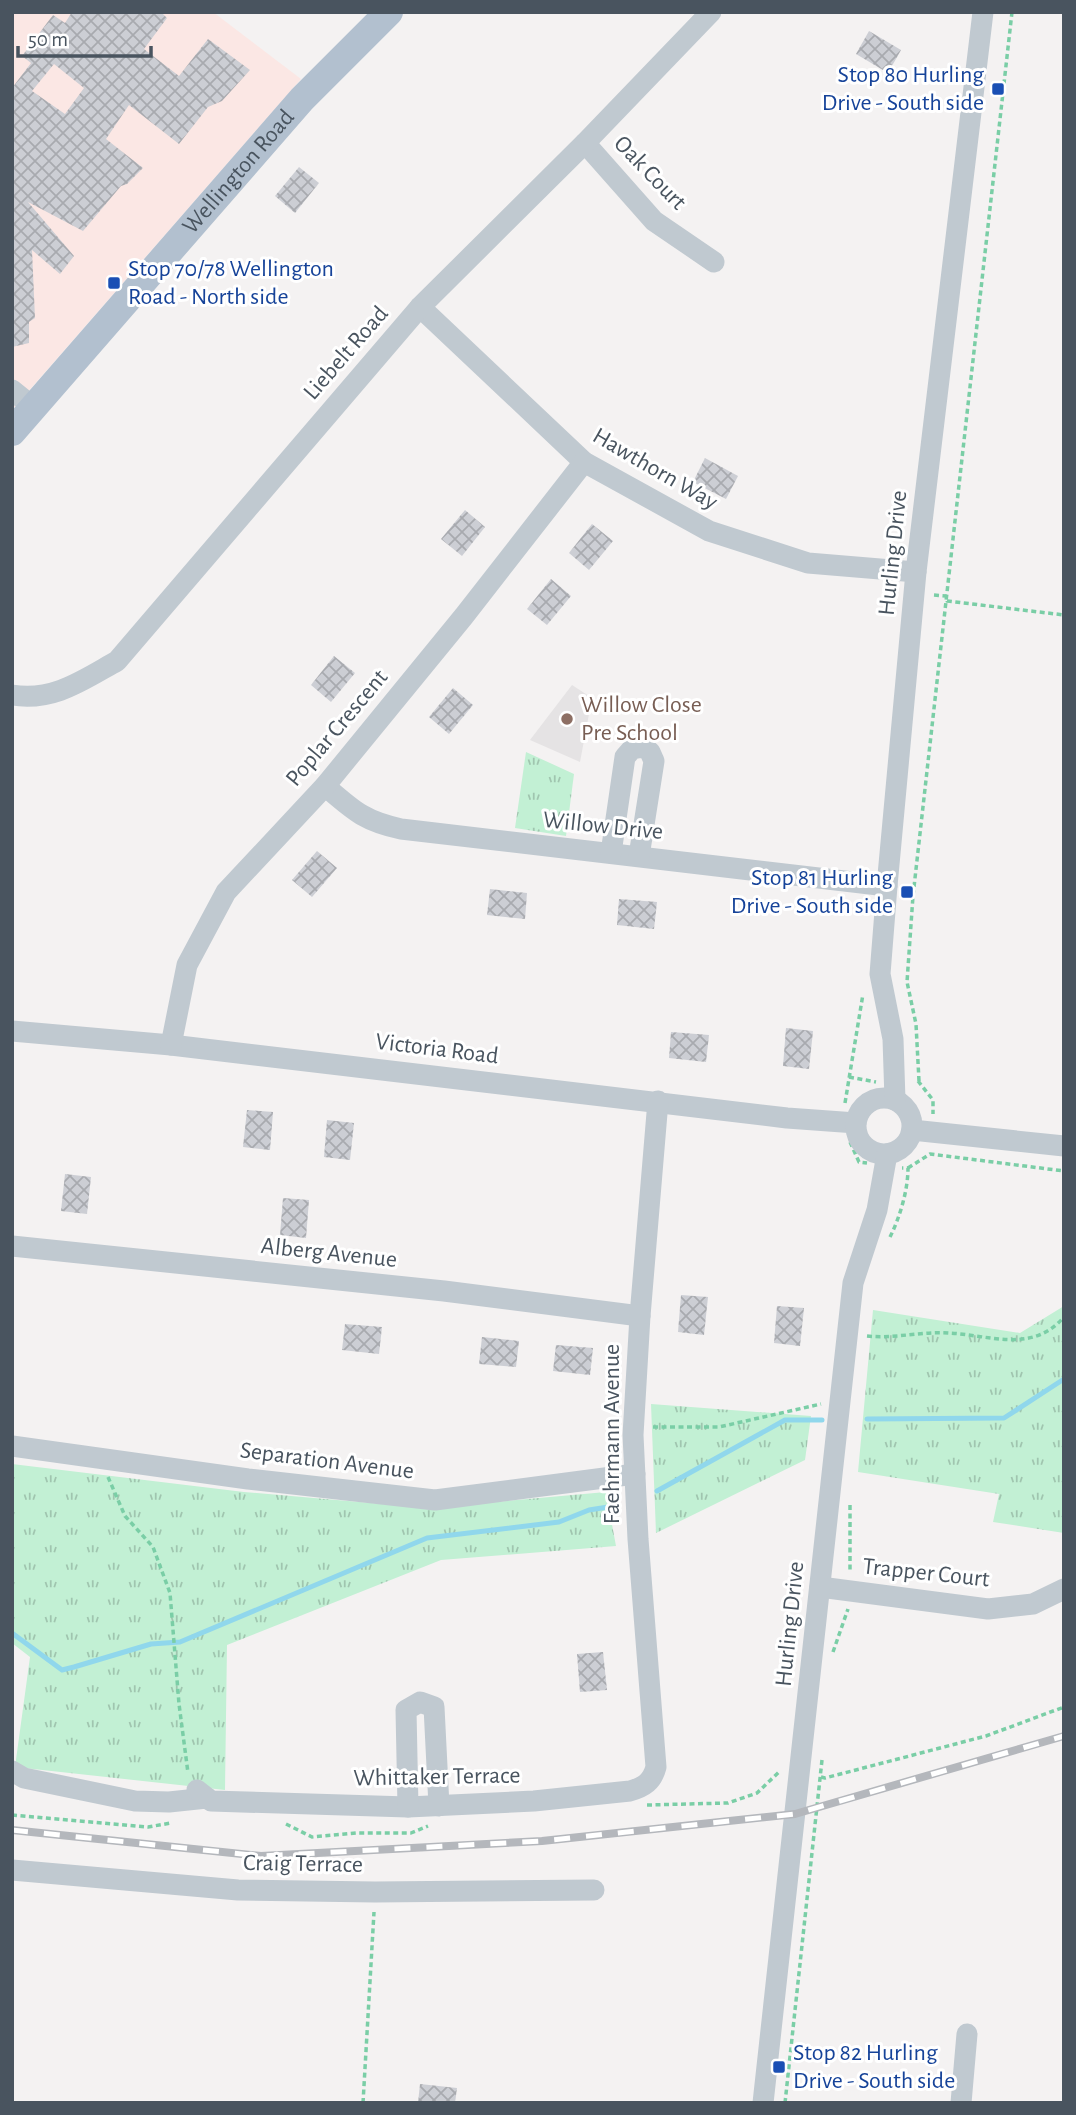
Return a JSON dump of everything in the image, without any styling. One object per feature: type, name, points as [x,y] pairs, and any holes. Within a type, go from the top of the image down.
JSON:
[{"type":"main road","name":"Wellington Road","points":[[12,432],[23,399],[302,99],[389,12]]},
{"type":"street","name":"Liebelt Road","points":[[12,695],[27,697],[66,690],[117,661],[420,307],[711,12]]},
{"type":"street","name":"Hurling Drive","points":[[895,1100],[893,1039],[880,974],[887,886],[915,582],[983,12]]},
{"type":"street","name":"Oak Court","points":[[584,143],[654,221],[714,262]]},
{"type":"street","name":"Hawthorn Way","points":[[420,307],[584,462],[709,531],[808,563],[915,582]]},
{"type":"street","name":"Poplar Crescent","points":[[171,1045],[187,965],[226,892],[326,786],[584,462]]},
{"type":"street","points":[[611,853],[625,757],[632,749],[644,747],[654,761],[639,856]]},
{"type":"street","name":"Willow Drive","points":[[326,786],[360,816],[377,824],[429,833],[887,886]]},
{"type":"street","name":"Victoria Road","points":[[12,1031],[171,1045],[787,1118],[856,1123]]},
{"type":"street","points":[[881,1098],[895,1100],[903,1105],[909,1113],[912,1130],[903,1147],[886,1160],[868,1150],[857,1134],[856,1123],[864,1106],[881,1098]]},
{"type":"street","name":"Faehrmann Avenue","points":[[656,1767],[638,1539],[633,1427],[657,1101]]},
{"type":"street","points":[[912,1130],[1064,1146]]},
{"type":"street","name":"Hurling Drive","points":[[763,2103],[810,1775],[820,1587],[853,1283],[877,1210],[886,1160]]},
{"type":"street","name":"Alberg Avenue","points":[[12,1246],[444,1291],[640,1316]]},
{"type":"street","name":"Separation Avenue","points":[[12,1446],[248,1479],[435,1500],[635,1474]]},
{"type":"street","name":"Trapper Court","points":[[820,1587],[988,1609],[1033,1604],[1064,1589]]},
{"type":"street","points":[[408,1807],[406,1710],[420,1702],[434,1707],[439,1806]]},
{"type":"street","name":"Whittaker Terrace","points":[[12,1771],[24,1779],[135,1801],[169,1802],[202,1794],[211,1801],[408,1807],[534,1801],[630,1791],[648,1783],[656,1767]]},
{"type":"street","name":"Craig Terrace","points":[[12,1870],[238,1889],[375,1892],[594,1890]]},
{"type":"street","points":[[961,2103],[967,2034]]},
{"type":"path","points":[[919,1081],[916,1024],[907,982],[913,896],[1012,12]]},
{"type":"path","points":[[915,582],[946,596],[947,601]]},
{"type":"path","points":[[947,601],[1064,615]]},
{"type":"path","points":[[888,1241],[902,1203],[908,1168],[930,1154],[1064,1171]]},
{"type":"path","points":[[886,1160],[908,1168]]},
{"type":"path","points":[[848,1334],[883,1338],[948,1333],[1009,1341],[1028,1339],[1058,1324],[1064,1317]]},
{"type":"path","points":[[633,1427],[719,1427],[824,1404],[825,1398]]},
{"type":"path","points":[[100,1458],[125,1517],[153,1547],[170,1593],[187,1769],[202,1794]]},
{"type":"path","points":[[831,1662],[852,1591],[850,1495]]},
{"type":"path","points":[[810,1775],[825,1778],[986,1736],[1064,1707]]},
{"type":"path","points":[[785,2103],[810,1775],[823,1751]]},
{"type":"path","points":[[363,2103],[375,1892]]},
{"type":"shaded area","points":[[12,12],[213,12],[301,79],[12,410]]},
{"type":"shaded area","name":"Willow Close Pre School","points":[[572,685],[592,698],[580,762],[530,740]]},
{"type":"green space","points":[[526,752],[574,774],[566,836],[515,828]]},
{"type":"green space","points":[[1064,1306],[1064,1533],[993,1522],[999,1494],[858,1472],[873,1310],[1020,1333]]},
{"type":"green space","points":[[651,1404],[811,1416],[805,1460],[656,1533]]},
{"type":"green space","points":[[12,1464],[244,1492],[428,1508],[606,1492],[616,1546],[441,1560],[227,1645],[225,1790],[15,1767],[30,1657],[12,1643]]},
{"type":"building","points":[[72,12],[161,12],[167,18],[144,49],[179,76],[208,39],[250,70],[222,101],[208,107],[179,144],[129,105],[106,139],[143,168],[127,184],[121,186],[83,231],[28,202],[74,256],[60,274],[32,250],[35,318],[29,322],[29,343],[12,347],[12,88],[31,63],[22,56],[53,15],[65,23]],"holes":[[[54,64],[84,88],[65,114],[32,91]]]},
{"type":"building","points":[[869,31],[901,50],[888,73],[856,54]]},
{"type":"building","points":[[299,167],[319,183],[295,213],[275,196]]},
{"type":"building","points":[[705,458],[738,476],[726,499],[693,482]]},
{"type":"building","points":[[465,510],[485,527],[462,556],[441,539]]},
{"type":"building","points":[[592,524],[613,541],[589,570],[569,553]]},
{"type":"building","points":[[551,579],[571,596],[547,625],[527,609]]},
{"type":"building","points":[[334,656],[355,673],[331,702],[311,685]]},
{"type":"building","points":[[453,688],[473,705],[449,734],[429,717]]},
{"type":"building","points":[[317,851],[337,868],[312,897],[292,880]]},
{"type":"building","points":[[490,889],[527,893],[525,919],[487,915]]},
{"type":"building","points":[[619,899],[657,902],[654,929],[617,925]]},
{"type":"building","points":[[786,1028],[813,1031],[809,1069],[783,1066]]},
{"type":"building","points":[[671,1032],[709,1035],[706,1062],[669,1058]]},
{"type":"building","points":[[247,1110],[273,1112],[270,1150],[243,1147]]},
{"type":"building","points":[[327,1120],[354,1123],[350,1160],[324,1157]]},
{"type":"building","points":[[65,1174],[91,1177],[87,1214],[61,1211]]},
{"type":"building","points":[[283,1198],[309,1200],[306,1238],[280,1235]]},
{"type":"building","points":[[681,1295],[708,1297],[704,1335],[678,1332]]},
{"type":"building","points":[[777,1306],[804,1308],[800,1346],[774,1343]]},
{"type":"building","points":[[345,1324],[382,1327],[379,1354],[342,1350]]},
{"type":"building","points":[[482,1337],[519,1341],[516,1367],[479,1364]]},
{"type":"building","points":[[556,1345],[593,1348],[590,1375],[553,1371]]},
{"type":"building","points":[[603,1652],[607,1690],[580,1692],[577,1654]]},
{"type":"building","points":[[420,2084],[457,2088],[455,2103],[418,2103]]},
{"type":"waterway","points":[[867,1419],[1004,1418],[1064,1379]]},
{"type":"waterway","points":[[657,1491],[785,1420],[822,1420]]},
{"type":"waterway","points":[[12,1633],[62,1670],[151,1644],[180,1642],[427,1538],[559,1522],[589,1510],[608,1507]]},
{"type":"railway","points":[[12,1830],[261,1856],[542,1841],[795,1814],[1064,1736]]},
{"type":"place","name":"Stop 80 Hurling Drive - South side","points":[[998,89]]},
{"type":"place","name":"Stop 70/78 Wellington Road - North side","points":[[114,283]]},
{"type":"place","name":"Willow Close Pre School","points":[[567,719]]},
{"type":"place","name":"Stop 81 Hurling Drive - South side","points":[[907,892]]},
{"type":"place","name":"Stop 82 Hurling Drive - South side","points":[[779,2067]]}]
